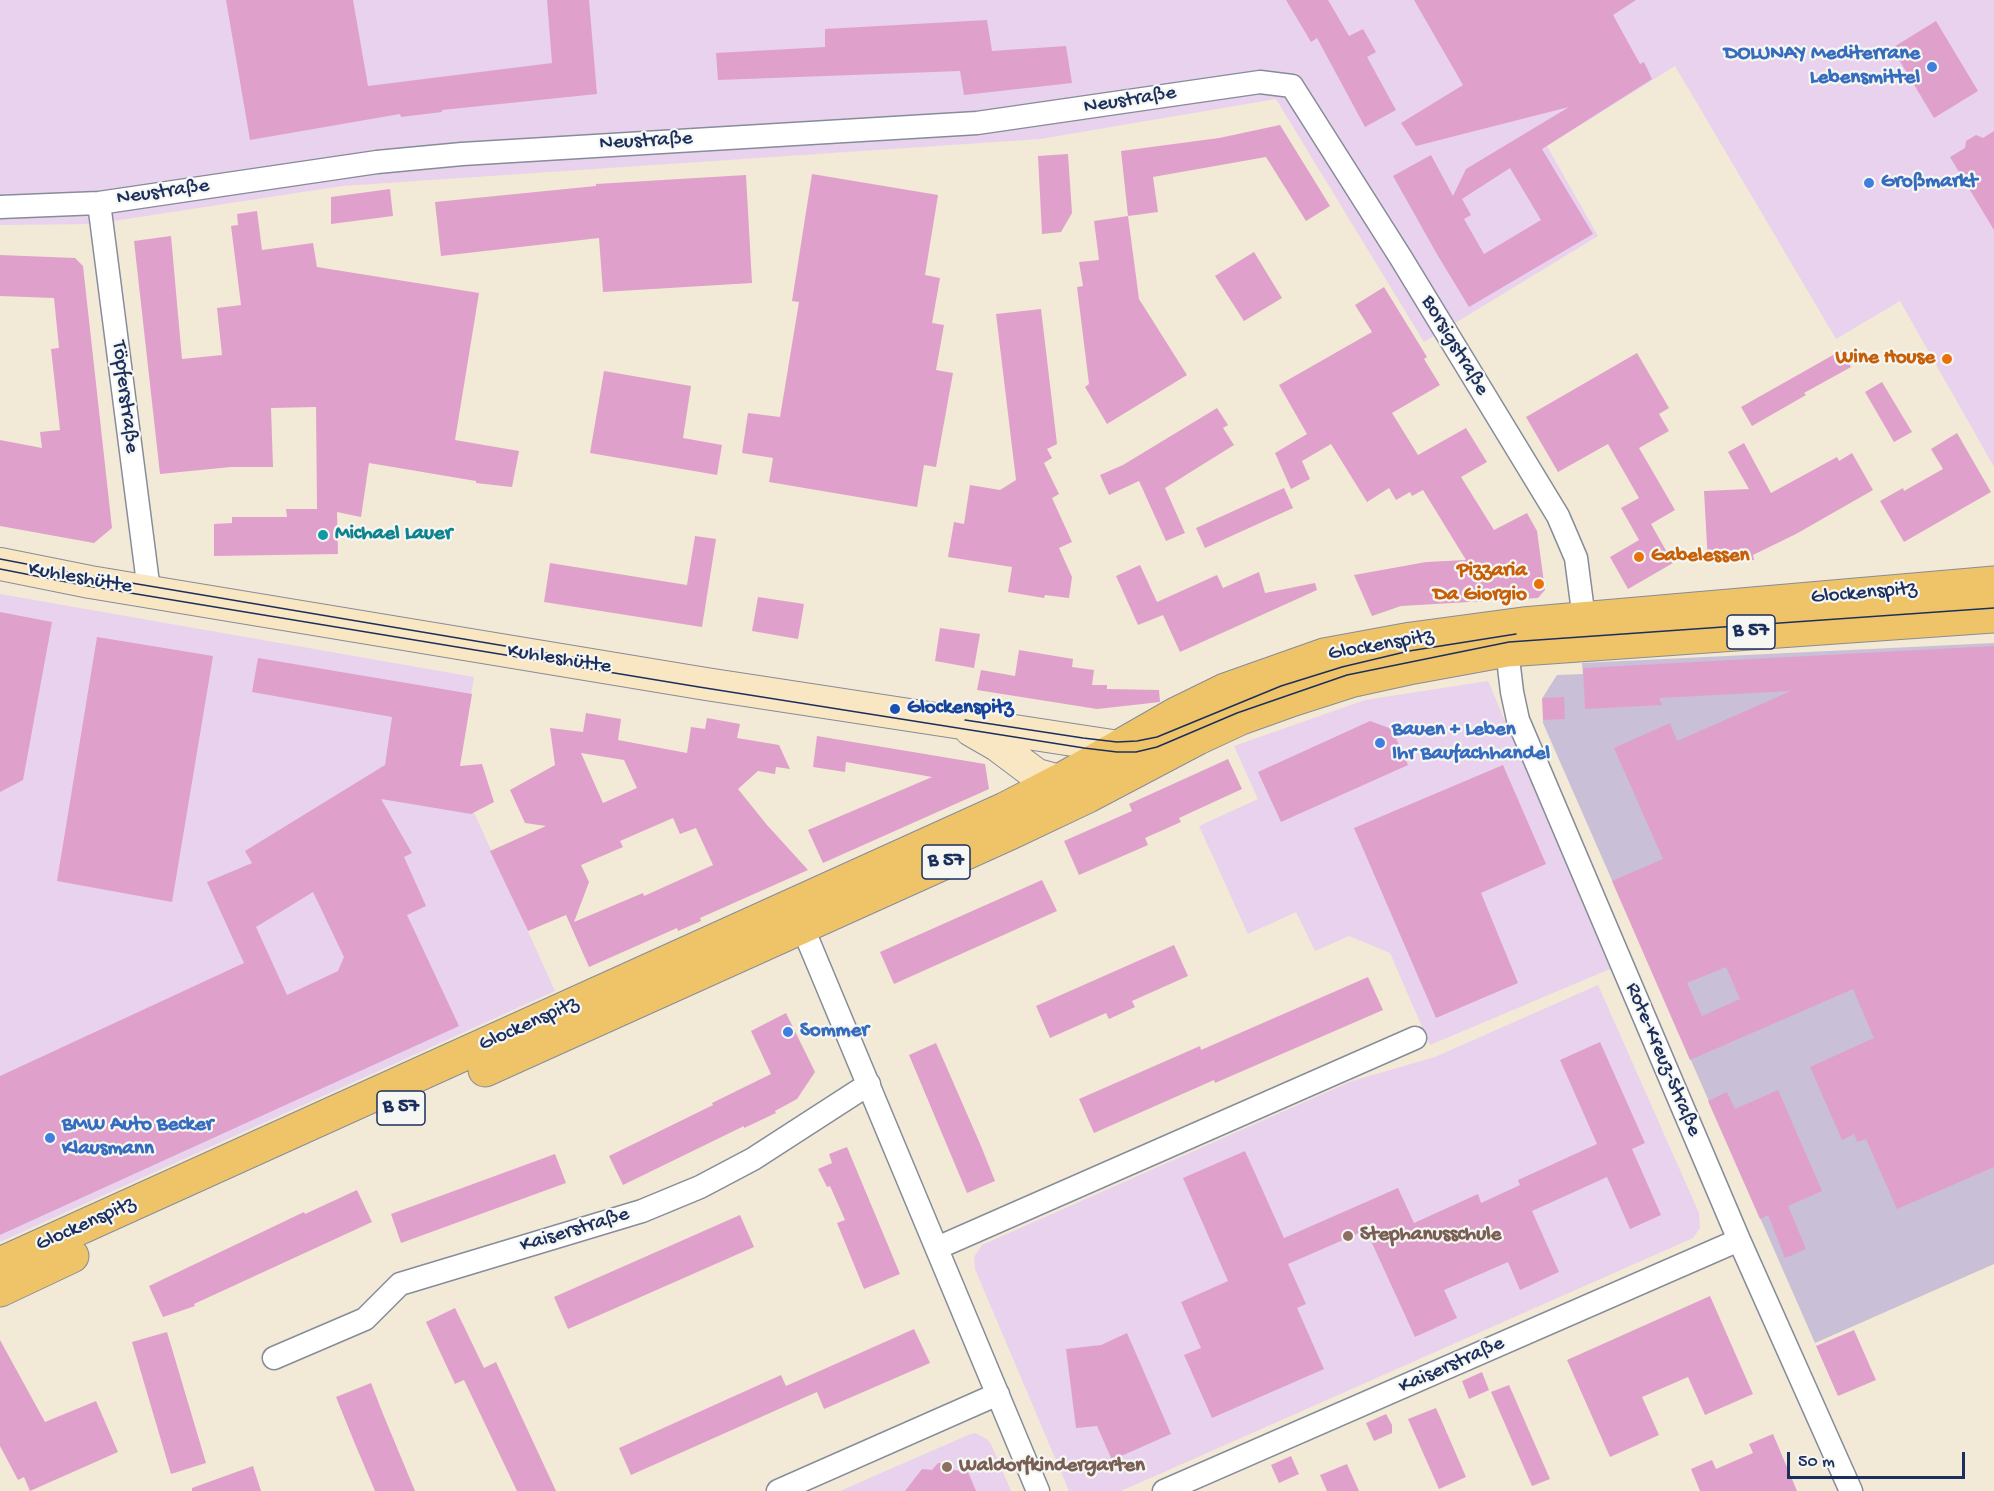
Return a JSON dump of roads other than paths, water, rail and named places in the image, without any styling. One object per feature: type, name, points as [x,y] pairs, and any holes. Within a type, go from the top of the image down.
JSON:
[{"type":"main road","name":"Glockenspitz","points":[[1515,637],[1584,619],[1994,583]]},
{"type":"main road","name":"Glockenspitz","points":[[0,1264],[798,915],[1010,833],[1088,796],[1176,714],[1225,690],[1324,655],[1411,639],[1515,637],[1994,616]]},
{"type":"main road","name":"Glockenspitz","points":[[0,1290],[798,915],[1059,782],[1127,759]]},
{"type":"street","name":"Neustraße","points":[[0,207],[99,203],[377,162],[440,156],[507,150],[978,123],[1260,82],[1292,86]]},
{"type":"street","name":"Borsigstraße","points":[[1292,86],[1401,258],[1558,516],[1576,558],[1584,619]]},
{"type":"street","name":"Töpferstraße","points":[[99,203],[149,591]]},
{"type":"street","name":"Kuhleshütte","points":[[0,564],[694,682],[960,723],[1127,759]]},
{"type":"street","name":"Rote-Kreuz-Straße","points":[[1515,637],[1512,692],[1518,720],[1739,1240],[1851,1491]]},
{"type":"street","points":[[960,723],[997,745],[1037,775],[1059,782]]},
{"type":"street","points":[[798,915],[1038,1491]]},
{"type":"street","points":[[937,1248],[1415,1038]]},
{"type":"street","name":"Kaiserstraße","points":[[274,1358],[365,1319],[400,1284],[642,1211],[700,1187],[753,1159],[869,1084]]},
{"type":"street","name":"Kaiserstraße","points":[[1164,1491],[1739,1240]]},
{"type":"street","points":[[778,1491],[998,1394]]},
{"type":"tram line","points":[[0,559],[606,663]]},
{"type":"tram line","points":[[0,569],[82,585],[699,687],[1117,752],[1136,752],[1157,747],[1237,713],[1347,675],[1509,642],[1994,608]]},
{"type":"tram line","points":[[965,720],[1083,738],[1117,742],[1137,741],[1157,737],[1281,686],[1342,667],[1409,651],[1516,634]]},
{"type":"place","name":"DOLUNAY Mediterrane Lebensmittel","points":[[1932,67]]},
{"type":"place","name":"Großmarkt","points":[[1869,183]]},
{"type":"place","name":"Wine House","points":[[1947,359]]},
{"type":"place","name":"Michael Lauer","points":[[323,535]]},
{"type":"place","name":"Gabelessen","points":[[1639,557]]},
{"type":"place","name":"Pizzaria Da Giorgio","points":[[1539,584]]},
{"type":"place","name":"Glockenspitz","points":[[895,709]]},
{"type":"place","name":"Bauen + Leben Ihr Baufachhandel","points":[[1380,743]]},
{"type":"place","name":"Sommer","points":[[788,1032]]},
{"type":"place","name":"BMW Auto Becker Klausmann","points":[[50,1138]]},
{"type":"place","name":"Stephanusschule","points":[[1348,1236]]},
{"type":"place","name":"Waldorfkindergarten","points":[[947,1467]]}]
